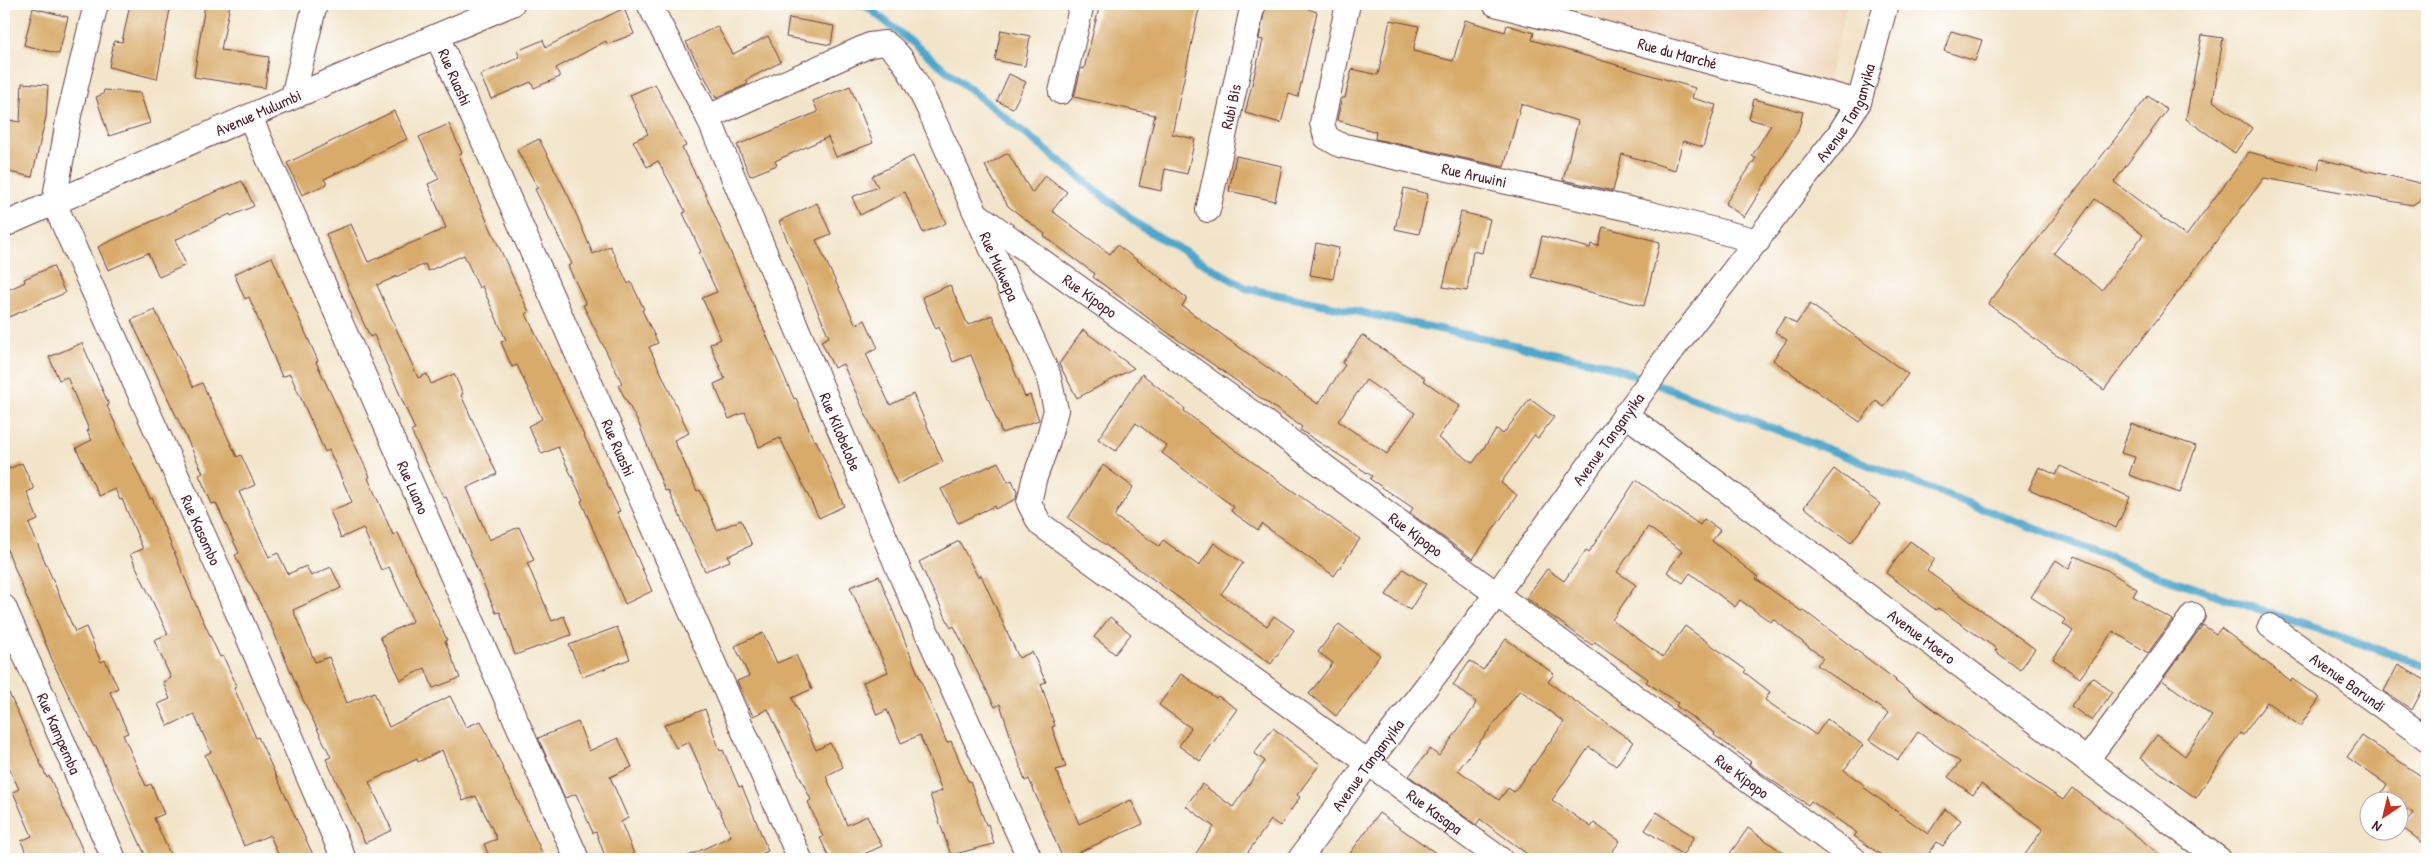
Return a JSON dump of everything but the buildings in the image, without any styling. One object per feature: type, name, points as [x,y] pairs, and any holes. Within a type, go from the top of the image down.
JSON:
[{"type":"street","points":[[54,203],[69,115],[96,4]]},
{"type":"street","points":[[293,97],[315,4]]},
{"type":"street","name":"Avenue Mulumbi","points":[[4,226],[293,97],[512,4]]},
{"type":"street","name":"Rue Kilobelobe","points":[[649,4],[708,117],[903,580],[1030,859]]},
{"type":"street","points":[[1060,92],[1082,4]]},
{"type":"street","name":"Rubi Bis","points":[[1208,210],[1253,4]]},
{"type":"street","name":"Rue Aruwini","points":[[1348,4],[1322,123],[1326,137],[1340,145],[1648,214],[1758,241]]},
{"type":"street","name":"Rue du Marché","points":[[1496,4],[1859,102]]},
{"type":"street","name":"Avenue Tanganyika","points":[[1300,859],[1368,763],[1496,595],[1667,356],[1758,241],[1839,134],[1859,102],[1886,4]]},
{"type":"street","name":"Rue Ruashi","points":[[437,36],[800,859]]},
{"type":"street","name":"Rue Mukwepa","points":[[708,117],[870,45],[885,43],[897,51],[909,70],[1048,374],[1056,410],[1047,444],[1034,480],[1029,503]]},
{"type":"street","name":"Rue Luano","points":[[250,117],[577,859]]},
{"type":"street","name":"Rue Kasombo","points":[[54,203],[216,563],[344,859]]},
{"type":"street","name":"Rue Kipopo","points":[[976,214],[1236,401],[1854,859]]},
{"type":"street","name":"Avenue Moero","points":[[1625,414],[2219,859]]},
{"type":"street","name":"Rue Kasapa","points":[[1029,503],[1040,524],[1500,859]]},
{"type":"street","name":"Rue Kampemba","points":[[4,607],[114,859]]},
{"type":"street","points":[[2088,760],[2193,615]]},
{"type":"street","name":"Avenue Barundi","points":[[2270,626],[2427,739]]},
{"type":"shaded area","points":[[1506,4],[1847,4],[1827,85]]},
{"type":"waterway","points":[[855,4],[865,5],[1142,227],[1246,288],[1604,364],[2157,575],[2427,666]]}]
